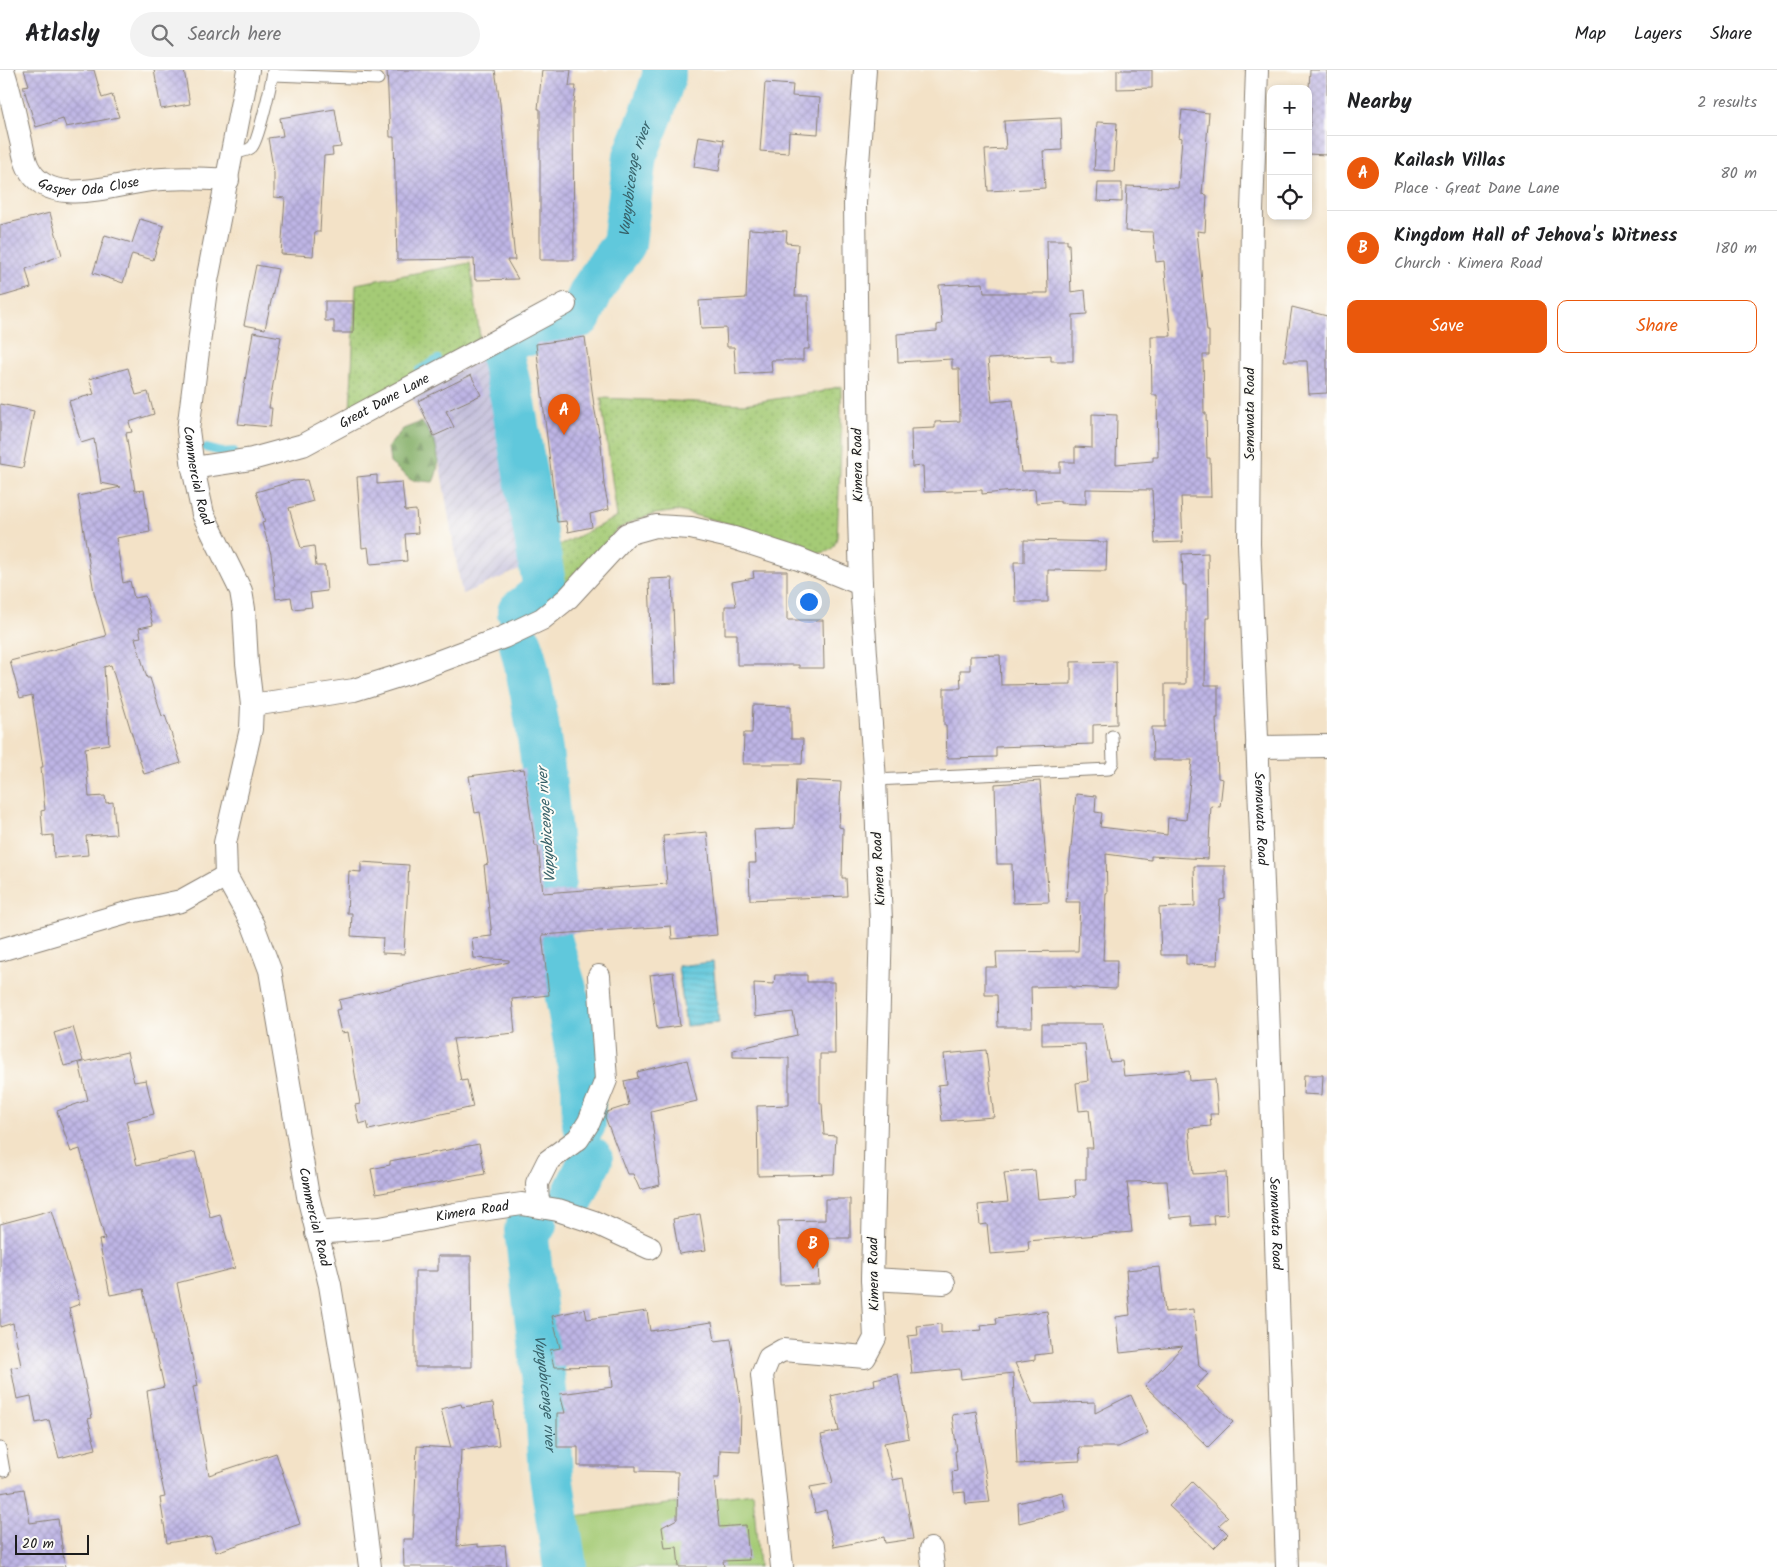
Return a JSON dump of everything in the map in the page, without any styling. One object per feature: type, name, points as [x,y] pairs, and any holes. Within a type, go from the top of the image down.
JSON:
[{"type":"street","name":"Gasper Oda Close","points":[[3,70],[27,166],[36,181],[48,187],[67,191],[89,191],[168,178],[190,177],[228,180]]},
{"type":"street","name":"Commercial Road","points":[[248,70],[207,281],[188,430],[193,468],[203,514],[241,591],[244,609],[252,705],[251,728],[225,843],[226,876],[253,925],[270,970],[308,1196],[330,1285],[351,1414],[370,1567]]},
{"type":"street","name":"Kimera Road","points":[[782,1567],[762,1375],[769,1358],[783,1350],[865,1357],[875,1338],[872,1279],[881,921],[861,584],[855,203],[865,70]]},
{"type":"street","name":"Semawata Road","points":[[1257,70],[1252,211],[1249,544],[1287,1567]]},
{"type":"street","name":"Great Dane Lane","points":[[193,468],[252,459],[302,445],[565,304]]},
{"type":"street","points":[[252,705],[354,690],[408,673],[504,637],[542,619],[568,598],[627,534],[656,526],[691,528],[734,538],[799,558],[861,584]]},
{"type":"street","points":[[1258,747],[1327,746]]},
{"type":"street","points":[[0,950],[130,912],[181,901],[226,876]]},
{"type":"street","points":[[538,1206],[537,1183],[548,1161],[578,1139],[589,1122],[606,1080],[599,976]]},
{"type":"street","name":"Kimera Road","points":[[316,1233],[380,1228],[522,1204],[558,1210],[594,1222],[650,1248]]},
{"type":"street","points":[[872,1279],[944,1283]]},
{"type":"lane","points":[[233,153],[245,151],[253,147],[258,135],[273,72],[378,79]]},
{"type":"lane","points":[[874,780],[1109,769],[1113,763],[1112,736]]},
{"type":"lane","points":[[0,1448],[4,1471]]},
{"type":"shaded area","points":[[495,352],[536,563],[462,594],[438,454],[411,396]]},
{"type":"green space","points":[[470,263],[480,338],[350,411],[356,284]]},
{"type":"green space","points":[[841,386],[841,447],[837,537],[831,549],[818,553],[742,527],[678,511],[655,514],[635,520],[618,529],[553,600],[544,553],[617,517],[601,398],[744,404],[819,392]]},
{"type":"green space","points":[[421,422],[431,435],[437,450],[438,466],[433,482],[411,480],[390,463],[388,447],[403,429]]},
{"type":"green space","points":[[753,1493],[759,1567],[583,1567],[576,1516]]},
{"type":"water","points":[[713,962],[719,1023],[686,1026],[678,966]]},
{"type":"building","points":[[24,70],[94,70],[102,98],[112,95],[119,117],[66,127],[63,119],[36,127],[23,86],[29,85]]},
{"type":"building","points":[[154,70],[184,70],[190,104],[161,109]]},
{"type":"building","points":[[387,70],[495,70],[500,103],[515,260],[507,260],[518,279],[475,280],[474,259],[397,260],[394,137],[390,137]]},
{"type":"building","points":[[542,70],[571,70],[569,86],[576,86],[573,110],[574,260],[540,260],[540,109],[538,109]]},
{"type":"building","points":[[1117,70],[1152,70],[1152,88],[1117,89]]},
{"type":"building","points":[[1310,70],[1327,70],[1327,155],[1312,154],[1312,85],[1309,85]]},
{"type":"building","points":[[765,83],[793,85],[792,96],[820,98],[818,134],[789,132],[788,153],[760,151]]},
{"type":"building","points":[[335,109],[341,147],[332,148],[333,155],[324,156],[320,232],[315,232],[313,256],[281,254],[285,198],[274,197],[274,173],[268,138],[283,136],[280,118]]},
{"type":"building","points":[[1182,110],[1209,113],[1202,194],[1207,195],[1205,232],[1197,231],[1207,331],[1209,331],[1209,355],[1203,355],[1204,413],[1206,413],[1207,458],[1210,458],[1211,497],[1181,497],[1183,542],[1155,543],[1152,490],[1086,489],[1086,504],[1060,503],[1060,501],[1036,503],[1035,489],[982,494],[982,490],[924,492],[923,466],[912,467],[911,429],[935,428],[935,422],[960,421],[959,369],[952,369],[952,359],[898,362],[897,334],[937,331],[937,325],[942,324],[939,285],[983,283],[984,293],[1048,293],[1047,240],[1067,240],[1067,244],[1069,244],[1071,292],[1085,290],[1087,314],[1073,315],[1073,361],[1051,361],[1051,355],[988,359],[992,402],[1013,400],[1021,472],[1060,472],[1060,462],[1075,462],[1075,447],[1092,448],[1092,414],[1117,415],[1116,464],[1153,461],[1153,457],[1158,457],[1157,395],[1152,395],[1151,336],[1171,336],[1164,261],[1156,262],[1153,232],[1125,231],[1127,186],[1178,188],[1182,138],[1179,137]]},
{"type":"building","points":[[1061,118],[1062,150],[1043,151],[1045,188],[988,191],[985,150],[1006,149],[1004,121]]},
{"type":"building","points":[[1097,122],[1117,123],[1114,171],[1094,170]]},
{"type":"building","points":[[699,136],[724,140],[719,171],[694,167]]},
{"type":"building","points":[[1098,183],[1122,183],[1122,202],[1097,201]]},
{"type":"building","points":[[50,213],[62,255],[26,269],[31,288],[0,297],[0,225]]},
{"type":"building","points":[[140,219],[164,226],[153,260],[132,254],[123,283],[93,273],[105,235],[132,243]]},
{"type":"building","points":[[749,229],[787,231],[786,243],[798,244],[795,296],[808,296],[809,349],[803,349],[803,360],[771,360],[772,372],[736,374],[734,347],[727,347],[726,328],[701,329],[699,301],[746,298]]},
{"type":"building","points":[[256,265],[278,269],[265,329],[244,325]]},
{"type":"building","points":[[325,301],[354,301],[353,333],[334,333],[334,321],[325,321]]},
{"type":"building","points":[[1292,307],[1327,316],[1327,393],[1309,394],[1307,361],[1284,361]]},
{"type":"building","points":[[253,332],[281,337],[269,408],[272,408],[270,427],[238,424]]},
{"type":"building","points":[[585,337],[601,443],[604,485],[609,509],[590,514],[592,527],[568,532],[566,521],[557,522],[536,344]]},
{"type":"building","points":[[128,368],[136,395],[148,392],[154,414],[129,422],[132,432],[126,433],[135,491],[144,490],[150,532],[116,538],[123,583],[130,581],[134,598],[145,596],[153,625],[139,628],[141,637],[135,638],[147,678],[150,678],[162,716],[165,715],[181,763],[144,774],[111,665],[104,667],[109,744],[85,748],[89,797],[105,796],[106,803],[113,802],[116,834],[86,836],[88,855],[54,858],[53,835],[43,836],[41,811],[45,810],[41,767],[43,767],[32,695],[20,698],[10,661],[106,636],[94,592],[78,496],[121,487],[101,483],[94,439],[81,443],[69,401],[94,394],[89,379]]},
{"type":"building","points":[[471,375],[481,395],[446,411],[454,427],[434,436],[418,401]]},
{"type":"building","points":[[0,404],[34,411],[23,468],[0,464]]},
{"type":"building","points":[[377,475],[377,484],[402,482],[405,511],[416,510],[418,533],[405,534],[407,561],[370,564],[368,547],[362,548],[357,477]]},
{"type":"building","points":[[307,480],[313,501],[289,508],[301,548],[314,546],[316,566],[325,566],[327,591],[310,593],[312,607],[293,609],[291,597],[276,599],[271,554],[262,523],[265,522],[256,492],[293,481]]},
{"type":"building","points":[[1024,540],[1107,542],[1106,571],[1048,570],[1048,602],[1015,602],[1014,562],[1024,562]]},
{"type":"building","points":[[1208,553],[1209,618],[1206,618],[1205,685],[1218,685],[1218,718],[1216,718],[1218,778],[1223,779],[1220,807],[1211,806],[1208,859],[1151,856],[1151,860],[1106,854],[1107,893],[1103,960],[1117,960],[1116,989],[1071,986],[1031,987],[1032,1027],[998,1027],[997,995],[985,995],[985,967],[997,967],[996,952],[1078,951],[1080,902],[1066,902],[1076,794],[1096,796],[1095,812],[1102,813],[1100,827],[1167,835],[1168,818],[1186,820],[1192,760],[1153,760],[1152,727],[1165,727],[1165,684],[1186,684],[1186,585],[1183,585],[1182,554]]},
{"type":"building","points":[[753,571],[787,571],[787,620],[823,620],[824,668],[799,668],[799,665],[737,665],[737,634],[725,634],[725,606],[736,606],[732,582],[754,578]]},
{"type":"building","points":[[672,578],[676,683],[653,684],[649,579]]},
{"type":"building","points":[[1000,655],[1001,685],[1071,684],[1071,662],[1116,661],[1117,724],[1093,725],[1093,744],[996,747],[996,757],[947,758],[946,725],[944,725],[944,688],[961,688],[960,670],[970,670],[970,656]]},
{"type":"building","points":[[753,705],[791,706],[791,739],[803,739],[802,764],[743,764],[744,733],[752,733]]},
{"type":"building","points":[[524,769],[535,846],[538,846],[543,893],[667,884],[663,836],[707,832],[717,935],[672,939],[671,926],[542,935],[549,995],[512,999],[515,1033],[453,1039],[461,1081],[467,1080],[473,1107],[369,1130],[367,1122],[359,1124],[355,1105],[360,1104],[348,1032],[341,1033],[336,1010],[341,1009],[339,1000],[509,962],[509,960],[474,958],[472,938],[492,936],[484,865],[488,864],[480,812],[475,813],[469,776]]},
{"type":"building","points":[[796,780],[841,782],[839,827],[843,828],[842,878],[846,878],[847,896],[750,900],[749,863],[756,863],[754,830],[794,828]]},
{"type":"building","points":[[1040,781],[1049,902],[1013,903],[1012,864],[997,864],[995,784]]},
{"type":"building","points":[[361,862],[409,865],[404,954],[382,953],[383,938],[351,936],[352,913],[347,913],[349,871],[361,872]]},
{"type":"building","points":[[1194,866],[1225,866],[1225,899],[1220,900],[1217,965],[1186,964],[1186,955],[1161,955],[1159,908],[1195,906]]},
{"type":"building","points":[[673,972],[680,1026],[657,1029],[650,975]]},
{"type":"building","points":[[775,975],[807,975],[807,982],[834,982],[835,1054],[820,1054],[820,1103],[822,1103],[824,1135],[836,1136],[834,1174],[758,1176],[757,1106],[789,1105],[789,1058],[733,1057],[733,1050],[797,1035],[793,1012],[755,1017],[754,983],[774,984]]},
{"type":"building","points":[[1042,1024],[1103,1024],[1110,1062],[1122,1061],[1124,1076],[1189,1071],[1190,1081],[1215,1079],[1218,1114],[1210,1114],[1211,1126],[1189,1128],[1193,1174],[1226,1172],[1228,1214],[1213,1215],[1214,1224],[1192,1226],[1191,1216],[1170,1218],[1167,1181],[1127,1182],[1132,1232],[1028,1241],[1029,1251],[990,1254],[987,1224],[980,1225],[978,1205],[1008,1202],[1004,1173],[1035,1170],[1038,1199],[1076,1196],[1075,1179],[1086,1179],[1086,1148],[1093,1148],[1089,1110],[1079,1111],[1076,1083],[1088,1081],[1085,1044],[1042,1045]]},
{"type":"building","points":[[73,1027],[83,1061],[64,1066],[54,1033]]},
{"type":"building","points":[[986,1050],[994,1117],[942,1121],[938,1085],[947,1084],[944,1054]]},
{"type":"building","points":[[127,1052],[134,1082],[146,1080],[154,1114],[126,1121],[137,1165],[195,1152],[210,1217],[220,1214],[235,1268],[177,1283],[198,1386],[193,1387],[209,1475],[276,1453],[300,1524],[216,1552],[211,1536],[167,1543],[160,1498],[165,1497],[157,1460],[147,1391],[164,1387],[143,1289],[110,1295],[99,1240],[105,1239],[80,1149],[71,1152],[57,1111],[88,1100],[79,1063]]},
{"type":"building","points":[[687,1060],[697,1101],[651,1112],[660,1185],[640,1190],[633,1174],[627,1174],[605,1117],[607,1112],[629,1105],[624,1081],[638,1078],[637,1072]]},
{"type":"building","points":[[1304,1075],[1323,1075],[1322,1095],[1303,1094]]},
{"type":"building","points":[[479,1144],[485,1174],[376,1194],[371,1169],[390,1165],[390,1161]]},
{"type":"building","points":[[825,1199],[850,1199],[850,1238],[817,1238],[819,1284],[780,1285],[778,1221],[825,1220]]},
{"type":"building","points":[[52,1210],[80,1304],[69,1308],[92,1418],[88,1419],[96,1449],[59,1458],[49,1420],[36,1423],[31,1396],[17,1399],[11,1368],[21,1366],[13,1323],[0,1327],[0,1224]]},
{"type":"building","points":[[700,1214],[706,1250],[679,1254],[673,1219]]},
{"type":"building","points":[[438,1256],[471,1256],[472,1367],[415,1367],[415,1271],[438,1271]]},
{"type":"building","points":[[1160,1267],[1165,1312],[1193,1309],[1199,1366],[1208,1374],[1196,1387],[1233,1422],[1208,1447],[1145,1386],[1183,1346],[1120,1353],[1116,1317],[1130,1315],[1126,1270]]},
{"type":"building","points":[[585,1309],[587,1319],[647,1311],[650,1331],[712,1322],[715,1341],[731,1339],[741,1404],[740,1451],[720,1450],[719,1478],[714,1478],[719,1527],[746,1525],[749,1560],[723,1561],[724,1567],[679,1567],[677,1547],[665,1548],[662,1527],[677,1519],[678,1472],[636,1471],[636,1466],[578,1466],[578,1447],[557,1447],[557,1413],[565,1413],[560,1394],[613,1387],[611,1366],[554,1367],[550,1350],[560,1348],[552,1316]]},
{"type":"building","points":[[1047,1311],[1052,1353],[1035,1355],[1035,1360],[1015,1363],[1033,1404],[1095,1402],[1095,1413],[1131,1395],[1148,1433],[1118,1447],[1079,1447],[1080,1461],[1017,1464],[1013,1373],[961,1379],[960,1369],[912,1374],[908,1336],[918,1335],[917,1326],[941,1324],[941,1333],[982,1330],[981,1326],[997,1324],[996,1318]]},
{"type":"building","points":[[898,1374],[909,1438],[884,1443],[893,1480],[903,1478],[913,1539],[885,1543],[884,1537],[834,1547],[826,1510],[815,1513],[810,1487],[833,1483],[821,1435],[839,1431],[831,1396],[875,1385],[874,1379]]},
{"type":"building","points":[[493,1403],[499,1445],[461,1450],[457,1546],[478,1544],[478,1547],[505,1545],[507,1567],[404,1567],[403,1539],[413,1539],[417,1446],[451,1448],[441,1409],[461,1404],[462,1407]]},
{"type":"building","points":[[976,1411],[990,1502],[966,1504],[965,1492],[954,1493],[952,1472],[957,1471],[955,1451],[957,1451],[952,1415]]},
{"type":"building","points":[[1192,1482],[1228,1517],[1219,1525],[1228,1534],[1214,1548],[1169,1506]]},
{"type":"building","points":[[24,1489],[30,1523],[58,1519],[65,1567],[0,1567],[0,1493]]},
{"type":"building","points":[[1062,1492],[1066,1511],[1019,1523],[1018,1503]]},
{"type":"waterway","name":"Vupyobicenge river","points":[[528,334],[580,316],[592,290],[624,244],[635,156],[652,113],[664,76],[664,70]]},
{"type":"waterway","name":"Vupyobicenge river","points":[[502,356],[512,397],[544,584],[539,596],[519,612]]},
{"type":"waterway","points":[[419,370],[438,359]]},
{"type":"waterway","points":[[206,448],[222,452],[234,451]]},
{"type":"waterway","name":"Vupyobicenge river","points":[[521,644],[534,703],[549,822],[554,881],[550,895],[550,939],[566,992],[583,1086],[584,1124]]},
{"type":"waterway","name":"Vupyobicenge river","points":[[571,1201],[591,1159]]},
{"type":"waterway","name":"Vupyobicenge river","points":[[535,1224],[526,1230],[547,1408],[551,1476],[565,1567]]},
{"type":"place","name":"Kailash Villas","points":[[564,435]]},
{"type":"place","name":"Kingdom Hall of Jehova's Witness","points":[[813,1269]]}]
